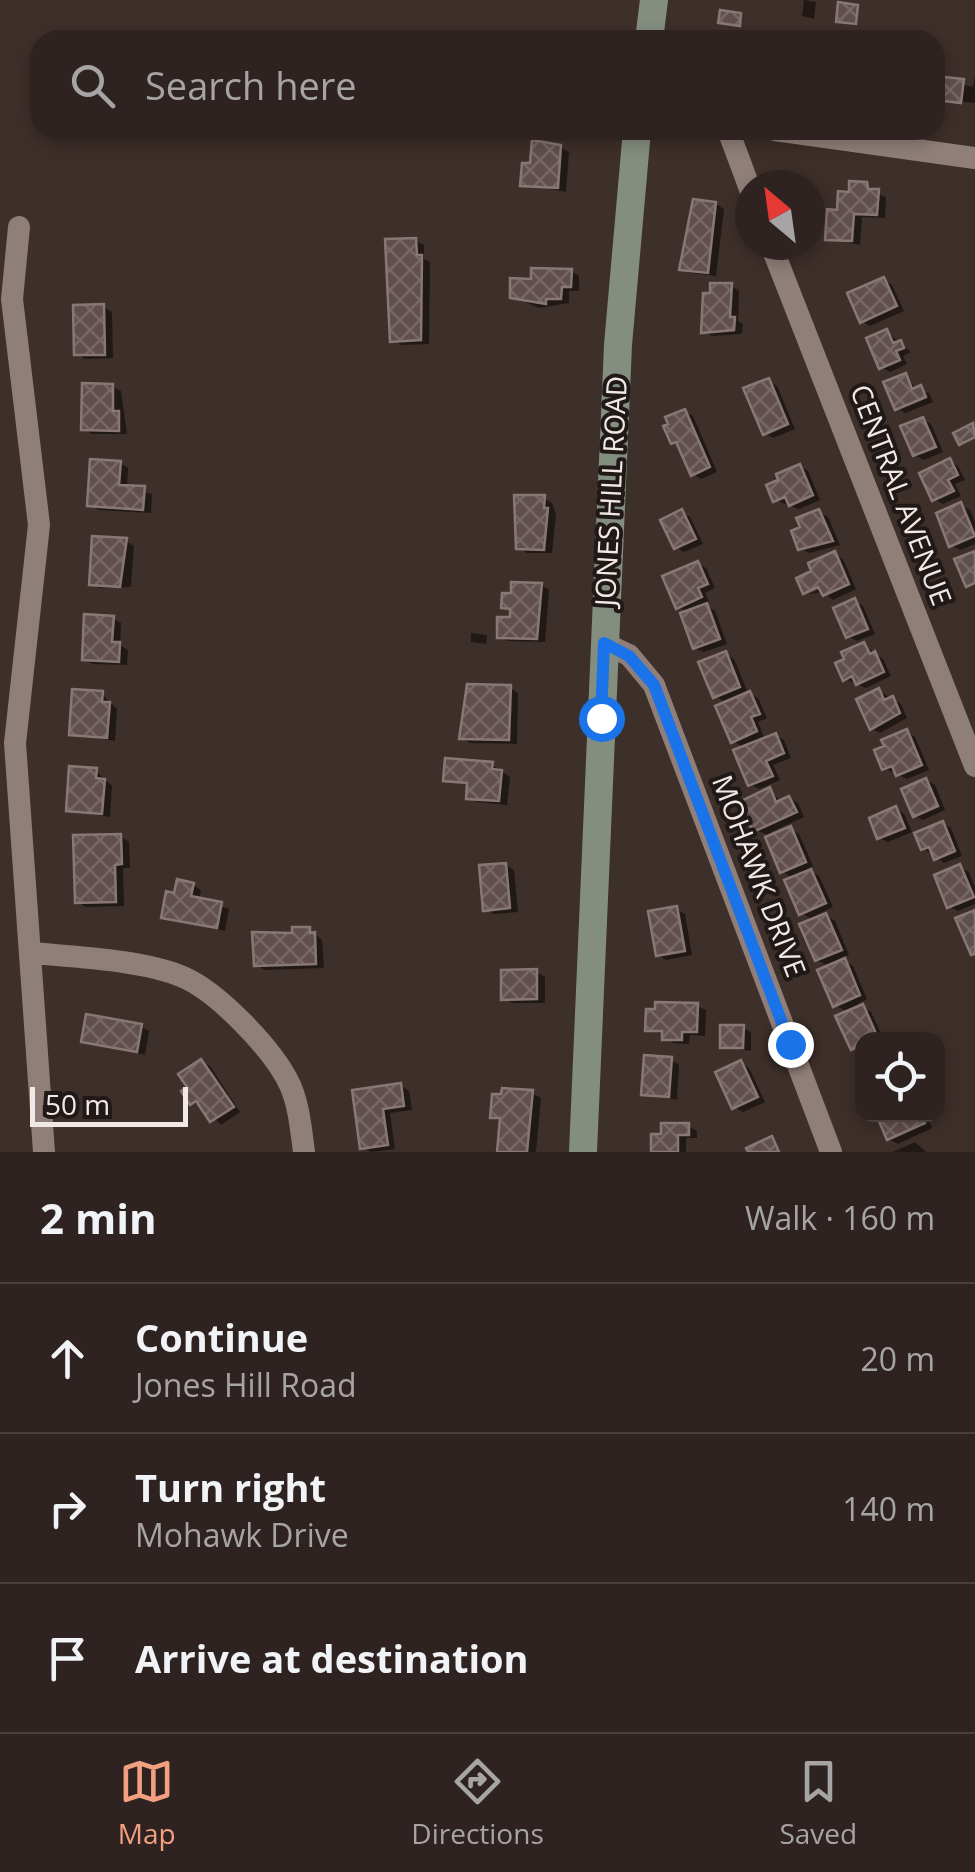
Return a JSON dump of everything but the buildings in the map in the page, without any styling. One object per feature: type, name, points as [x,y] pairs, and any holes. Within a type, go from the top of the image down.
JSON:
[{"type":"main road","points":[[650,30],[654,0]]},
{"type":"main road","name":"JONES HILL ROAD","points":[[583,1152],[618,345],[636,140]]},
{"type":"street","points":[[732,140],[743,170]]},
{"type":"street","points":[[847,140],[975,158]]},
{"type":"street","points":[[18,227],[12,299],[39,525],[15,743],[44,1152]]},
{"type":"street","name":"CENTRAL AVENUE","points":[[777,260],[975,766]]},
{"type":"street","name":"MOHAWK DRIVE","points":[[604,643],[629,656],[654,685],[832,1152]]},
{"type":"street","points":[[32,953],[159,970],[201,986],[223,1004],[285,1076],[294,1094],[304,1152]]},
{"type":"route","points":[[601,718],[604,643],[629,656],[654,685],[790,1044]]}]
